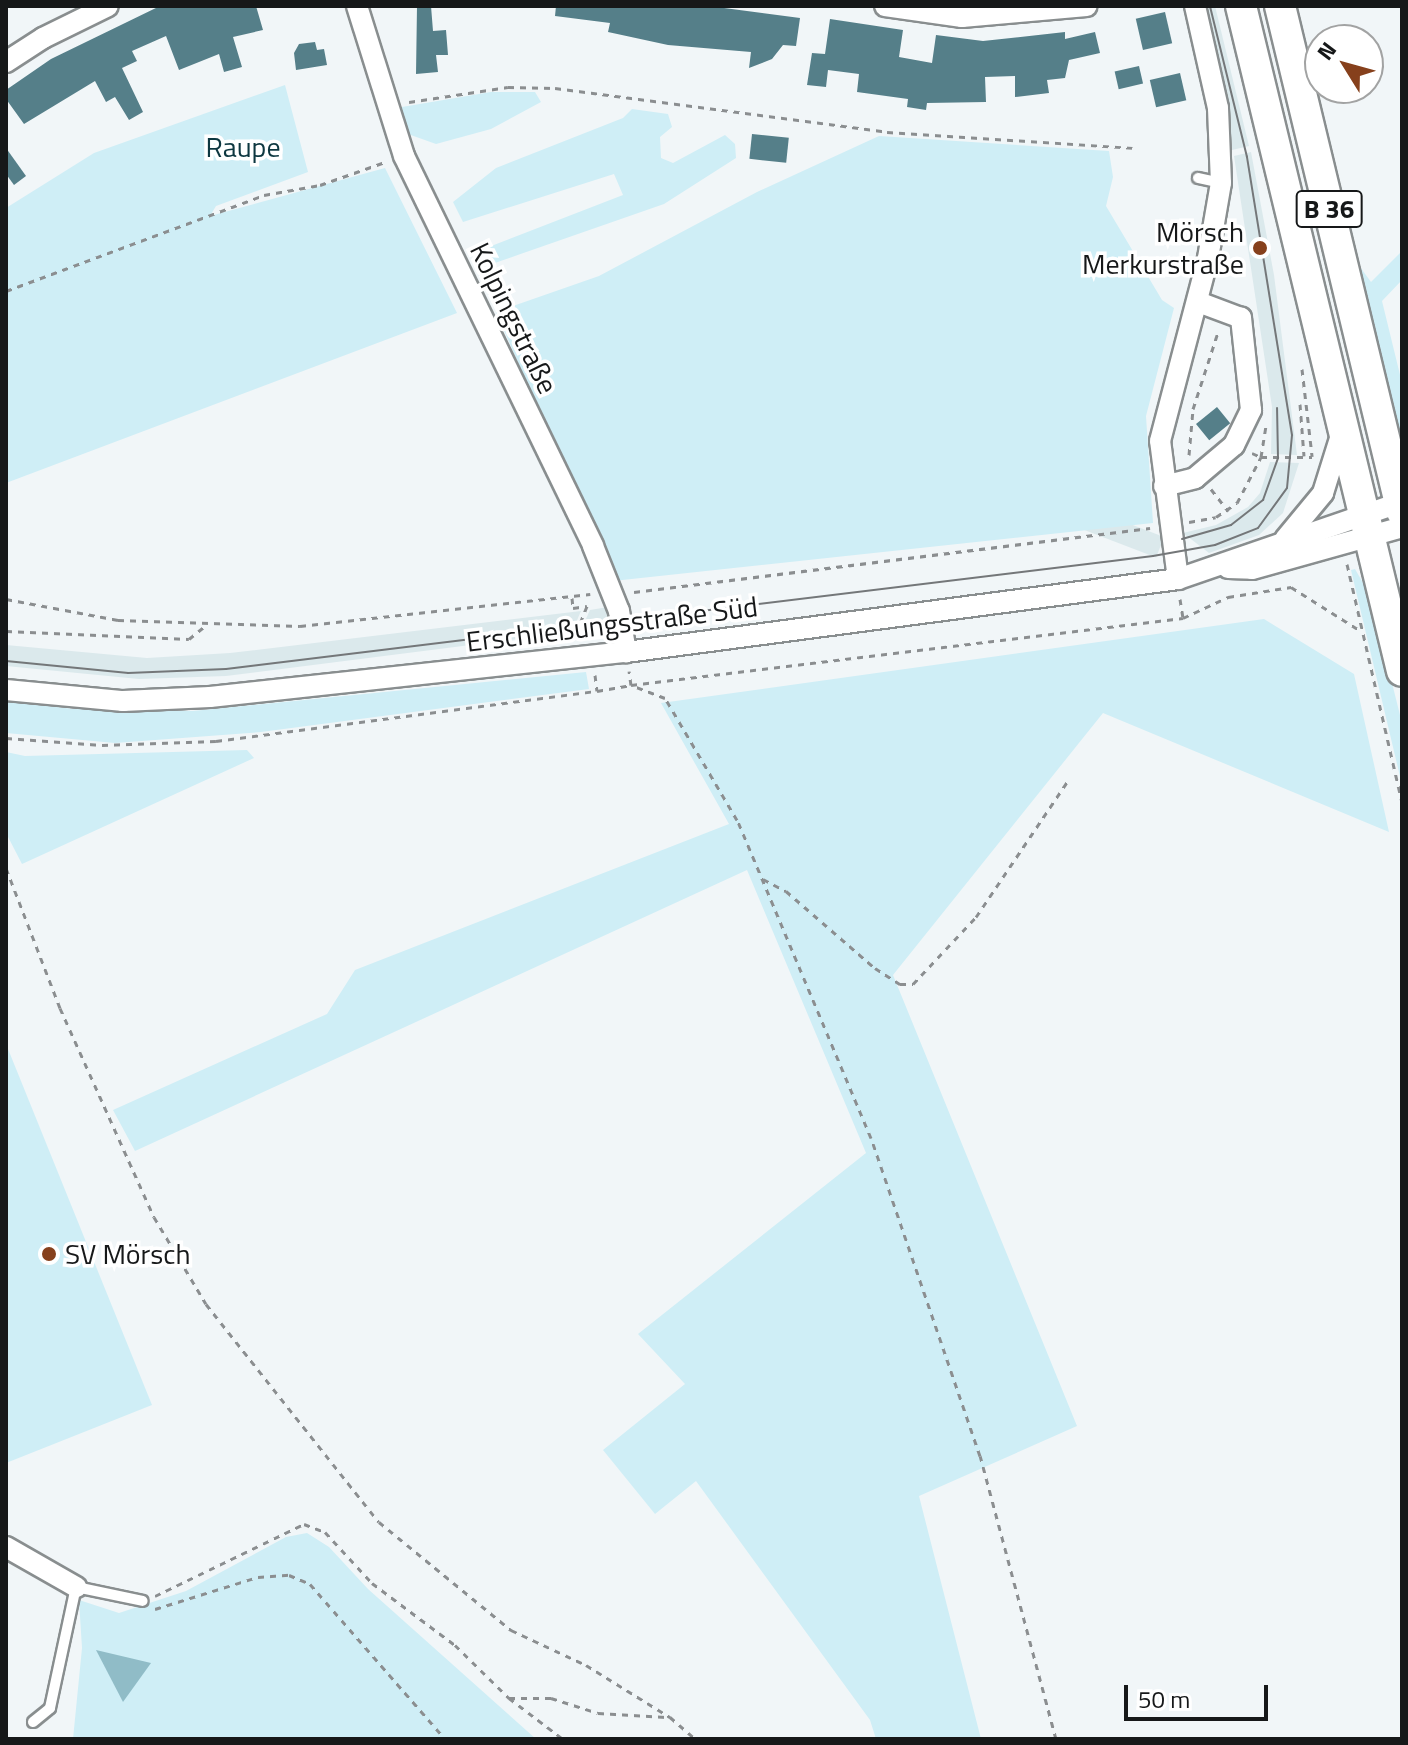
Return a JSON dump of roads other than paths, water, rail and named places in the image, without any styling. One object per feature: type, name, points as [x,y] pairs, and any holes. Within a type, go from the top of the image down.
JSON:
[{"type":"main road","name":"B 36","points":[[1241,6],[1402,671]]},
{"type":"main road","name":"B 36","points":[[1280,6],[1401,511]]},
{"type":"street","points":[[6,62],[108,6]]},
{"type":"street","name":"Kolpingstraße","points":[[357,6],[404,156],[611,591],[626,652]]},
{"type":"street","points":[[885,6],[962,17],[1087,6]]},
{"type":"street","points":[[1178,579],[1160,441],[1165,406],[1198,302],[1221,183],[1218,108],[1195,6]]},
{"type":"street","points":[[1164,486],[1201,474],[1234,445],[1251,410],[1241,318],[1198,302]]},
{"type":"street","name":"Erschließungsstraße Süd","points":[[1276,546],[1315,508],[1343,429]]},
{"type":"street","name":"Erschließungsstraße Süd","points":[[1222,568],[1252,569],[1401,511]]},
{"type":"street","name":"Erschließungsstraße Süd","points":[[6,690],[123,701],[210,697],[626,652],[1178,579],[1222,568],[1276,546],[1366,526]]},
{"type":"street","points":[[6,1547],[76,1587]]},
{"type":"lane","points":[[1198,178],[1221,183]]},
{"type":"lane","points":[[33,1722],[50,1708],[76,1587],[143,1601]]},
{"type":"tram line","points":[[6,661],[128,673],[226,669],[1153,556],[1215,545],[1258,528],[1287,488],[1292,435],[1247,157],[1210,6]]},
{"type":"tram line","points":[[1182,539],[1231,525],[1263,500],[1278,458],[1277,408]]},
{"type":"place","name":"Mörsch Merkurstraße","points":[[1260,248]]},
{"type":"place","name":"SV Mörsch","points":[[49,1254]]},
{"type":"park label","name":"Raupe","points":[[243,147]]}]
